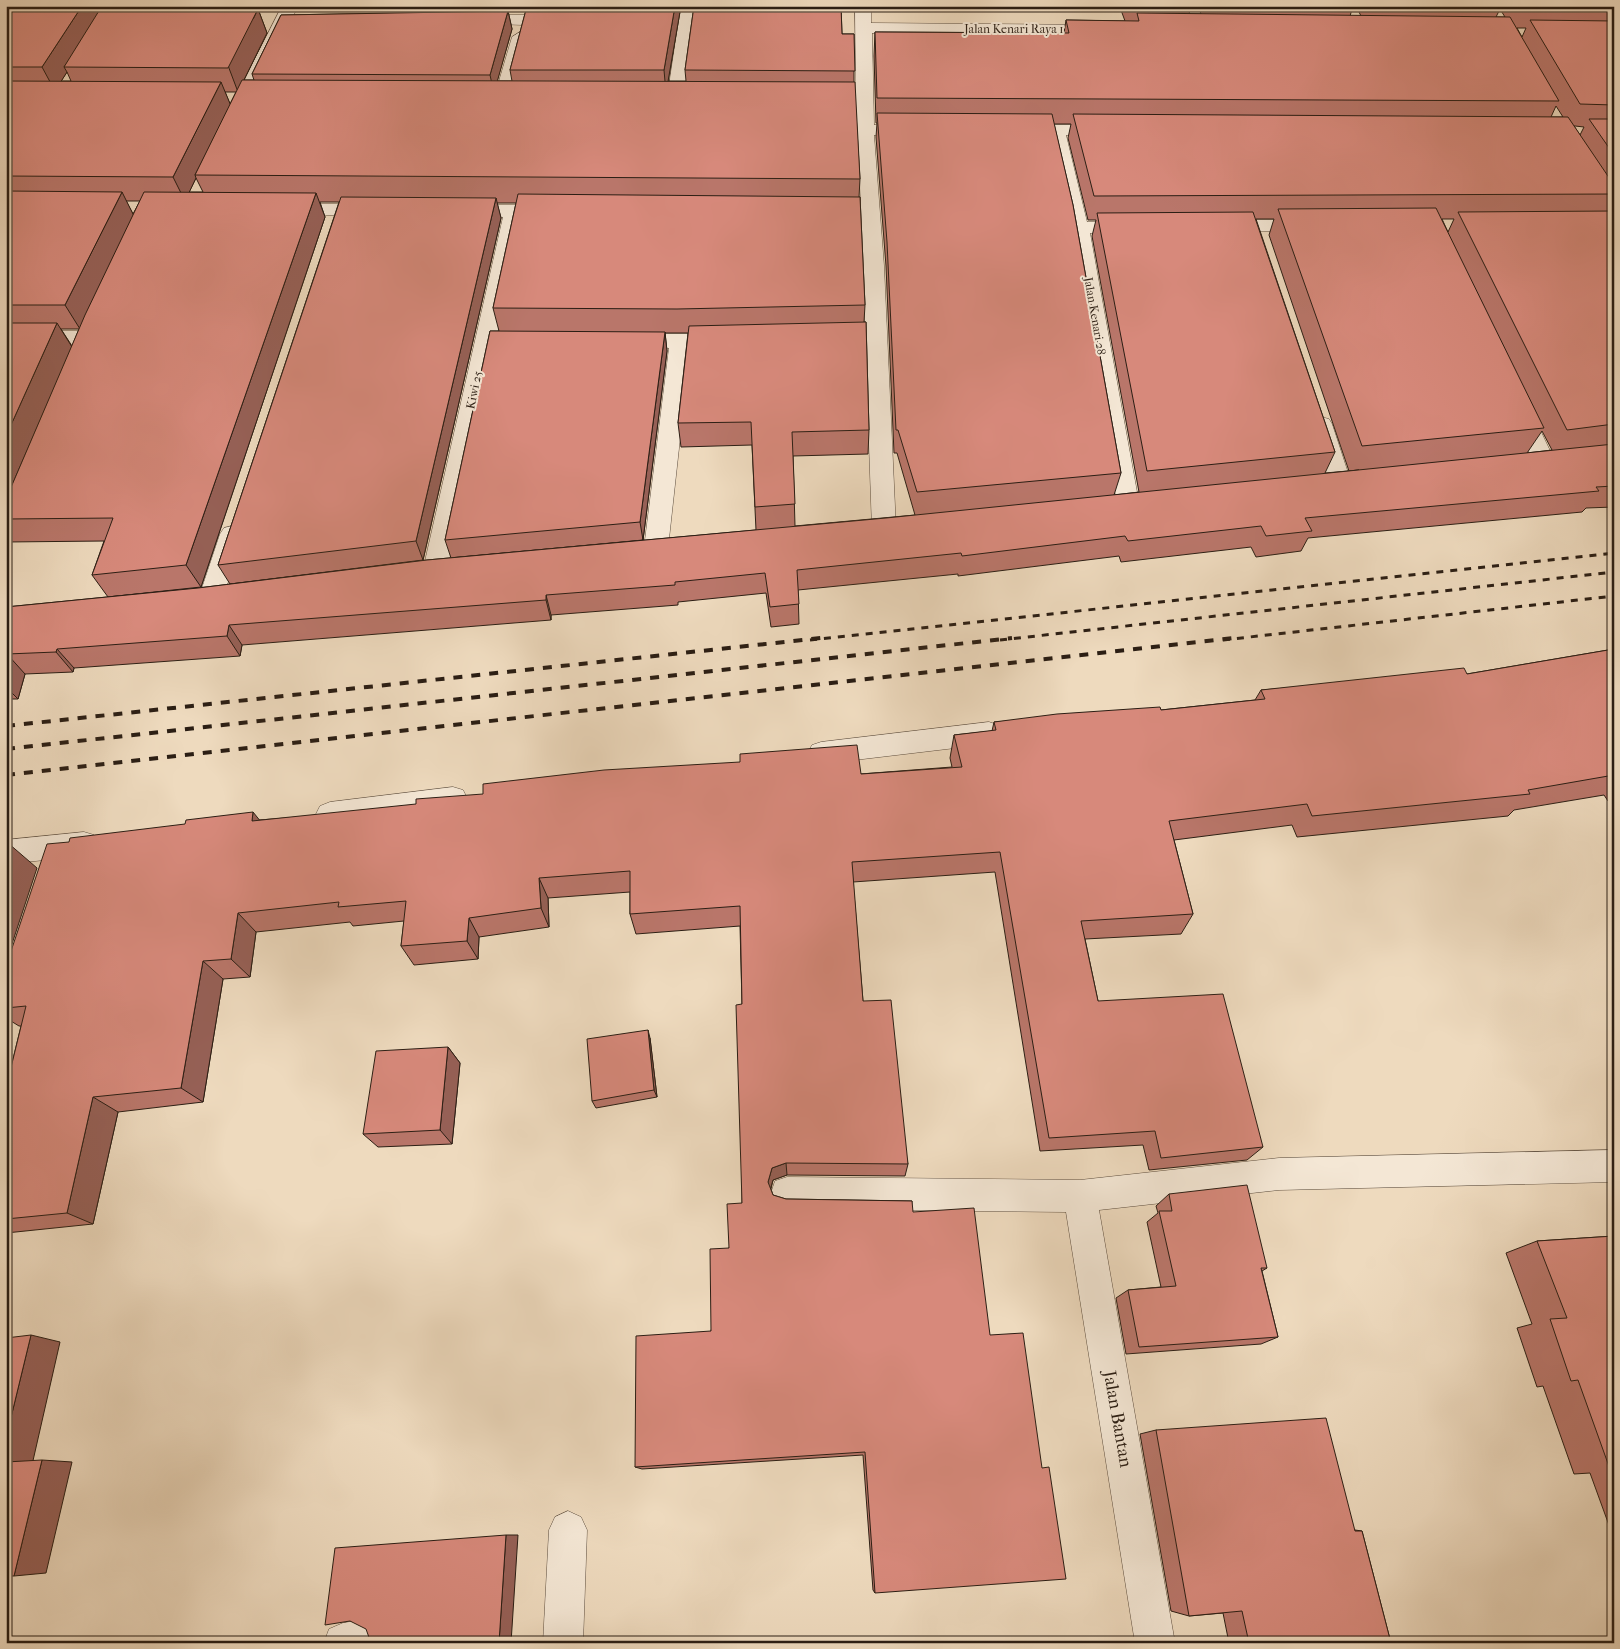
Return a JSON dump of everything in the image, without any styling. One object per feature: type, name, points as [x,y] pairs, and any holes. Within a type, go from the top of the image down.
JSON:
[{"type":"street","points":[[228,132],[290,6]]},
{"type":"street","points":[[676,98],[689,6]]},
{"type":"street","points":[[863,6],[865,130],[871,214],[866,337],[884,529]]},
{"type":"street","points":[[458,20],[526,13],[504,98]]},
{"type":"street","name":"Jalan Kenari Raya 1","points":[[864,28],[1119,30]]},
{"type":"street","points":[[225,98],[264,98]]},
{"type":"street","points":[[484,98],[523,98]]},
{"type":"street","points":[[657,98],[696,99]]},
{"type":"street","points":[[806,100],[866,101]]},
{"type":"street","points":[[865,130],[932,130]]},
{"type":"street","points":[[999,130],[1125,130]]},
{"type":"street","name":"Jalan Kenari 28","points":[[1056,130],[1079,228],[1128,503]]},
{"type":"street","points":[[270,210],[336,220],[397,210]]},
{"type":"street","points":[[446,211],[573,211]]},
{"type":"street","name":"Kiwi 25","points":[[435,570],[494,341],[514,211]]},
{"type":"street","points":[[802,213],[871,214]]},
{"type":"street","points":[[1206,226],[1258,236],[1323,226]]},
{"type":"street","points":[[1079,228],[1147,227]]},
{"type":"street","points":[[6,338],[88,338]]},
{"type":"street","points":[[612,341],[748,340]]},
{"type":"street","points":[[656,548],[680,342]]},
{"type":"street","points":[[1510,392],[1543,462]]},
{"type":"street","points":[[1315,406],[1340,482]]},
{"type":"street","points":[[211,597],[238,514]]},
{"type":"street","points":[[802,756],[1010,730]]},
{"type":"street","points":[[307,816],[475,796]]},
{"type":"street","points":[[6,852],[110,840]]},
{"type":"street","points":[[51,874],[60,847]]},
{"type":"street","points":[[787,1193],[1080,1196],[1279,1174],[1614,1166]]},
{"type":"street","name":"Jalan Bantan","points":[[1080,1196],[1155,1643]]},
{"type":"street","points":[[563,1643],[568,1530]]},
{"type":"building","points":[[6,6],[82,6],[42,67],[6,67]]},
{"type":"building","points":[[102,6],[218,6],[207,10],[258,9],[228,68],[64,67]]},
{"type":"building","points":[[527,6],[675,6],[664,70],[510,70]]},
{"type":"building","points":[[694,6],[841,6],[842,34],[854,34],[855,71],[685,70]]},
{"type":"building","points":[[1522,6],[1614,6],[1614,8]]},
{"type":"building","points":[[508,11],[490,75],[252,74],[281,15]]},
{"type":"building","points":[[1137,13],[1510,17],[1559,101],[877,98],[875,32],[1069,33],[1066,20],[1139,21]]},
{"type":"building","points":[[1530,20],[1614,21],[1614,105],[1580,104]]},
{"type":"building","points":[[242,80],[855,82],[860,179],[195,175]]},
{"type":"building","points":[[6,81],[221,82],[173,177],[6,176]]},
{"type":"building","points":[[877,113],[1052,114],[1073,205],[1121,473],[917,492],[898,430],[896,430],[887,242]]},
{"type":"building","points":[[1073,114],[1568,117],[1614,185],[1614,194],[1094,196]]},
{"type":"building","points":[[1589,119],[1614,119],[1614,155]]},
{"type":"building","points":[[6,191],[122,192],[65,305],[6,305]]},
{"type":"building","points":[[144,192],[316,193],[186,565],[92,575],[113,518],[6,519],[6,499],[85,315]]},
{"type":"building","points":[[518,194],[860,197],[865,305],[677,309],[493,308]]},
{"type":"building","points":[[341,197],[496,198],[416,541],[218,565]]},
{"type":"building","points":[[1436,208],[1544,428],[1362,446],[1278,209]]},
{"type":"building","points":[[1614,211],[1614,424],[1567,430],[1458,212]]},
{"type":"building","points":[[1253,212],[1335,452],[1147,471],[1097,213]]},
{"type":"building","points":[[866,322],[869,430],[792,432],[795,504],[755,507],[751,422],[678,423],[689,326]]},
{"type":"building","points":[[6,323],[57,323],[6,436]]},
{"type":"building","points":[[490,331],[665,332],[640,522],[445,540]]},
{"type":"building","points":[[1614,444],[1614,486],[1596,487],[1599,491],[1305,518],[1312,531],[1266,536],[1261,526],[1128,541],[1125,536],[962,556],[961,553],[797,570],[799,604],[770,607],[765,573],[675,582],[675,585],[546,595],[546,600],[229,625],[227,636],[57,649],[56,652],[7,654],[6,657],[6,607],[198,588],[427,560],[886,518]]},
{"type":"building","points":[[1614,649],[1614,775],[1528,790],[1530,794],[1312,816],[1307,804],[1169,821],[1193,914],[1081,921],[1098,1001],[1223,994],[1263,1147],[1161,1158],[1155,1131],[1049,1138],[1000,852],[852,862],[863,1001],[891,1000],[908,1164],[786,1163],[772,1168],[768,1182],[773,1195],[786,1199],[912,1201],[913,1212],[974,1208],[990,1335],[1023,1333],[1042,1468],[1049,1467],[1066,1579],[875,1593],[865,1452],[635,1467],[636,1336],[711,1331],[710,1249],[729,1248],[727,1204],[742,1203],[736,1005],[742,1004],[740,906],[630,914],[630,871],[539,878],[541,908],[469,918],[467,941],[401,946],[406,901],[338,907],[339,902],[238,913],[231,959],[203,961],[181,1088],[93,1097],[67,1213],[6,1219],[6,1088],[26,1006],[6,1008],[6,966],[47,844],[69,842],[70,838],[185,824],[186,820],[253,812],[252,821],[416,804],[416,799],[483,794],[483,784],[604,770],[740,762],[740,754],[857,745],[861,774],[962,767],[954,735],[996,730],[994,722],[1057,714],[1160,707],[1161,710],[1265,699],[1261,690],[1464,668],[1467,674]]},
{"type":"building","points":[[648,1030],[654,1090],[592,1101],[587,1039]]},
{"type":"building","points":[[448,1047],[440,1130],[363,1134],[376,1051]]},
{"type":"building","points":[[1247,1185],[1267,1268],[1261,1268],[1278,1337],[1139,1347],[1128,1290],[1176,1286],[1159,1211],[1172,1211],[1169,1194]]},
{"type":"building","points":[[1614,1236],[1614,1472],[1611,1472],[1578,1380],[1571,1381],[1550,1319],[1567,1318],[1537,1241]]},
{"type":"building","points":[[31,1335],[6,1438],[6,1338]]},
{"type":"building","points":[[1326,1418],[1355,1531],[1362,1531],[1391,1643],[1249,1643],[1242,1611],[1189,1616],[1156,1430]]},
{"type":"building","points":[[42,1460],[14,1576],[6,1576],[6,1462]]},
{"type":"building","points":[[506,1535],[499,1643],[371,1643],[366,1629],[350,1621],[325,1625],[335,1548]]},
{"type":"railway","points":[[810,640],[1614,553]]},
{"type":"railway","points":[[1000,640],[1614,572]]},
{"type":"railway","points":[[1223,640],[1614,596]]},
{"type":"railway","points":[[6,726],[821,638]]},
{"type":"railway","points":[[6,749],[1012,638]]},
{"type":"railway","points":[[6,775],[1234,638]]}]
